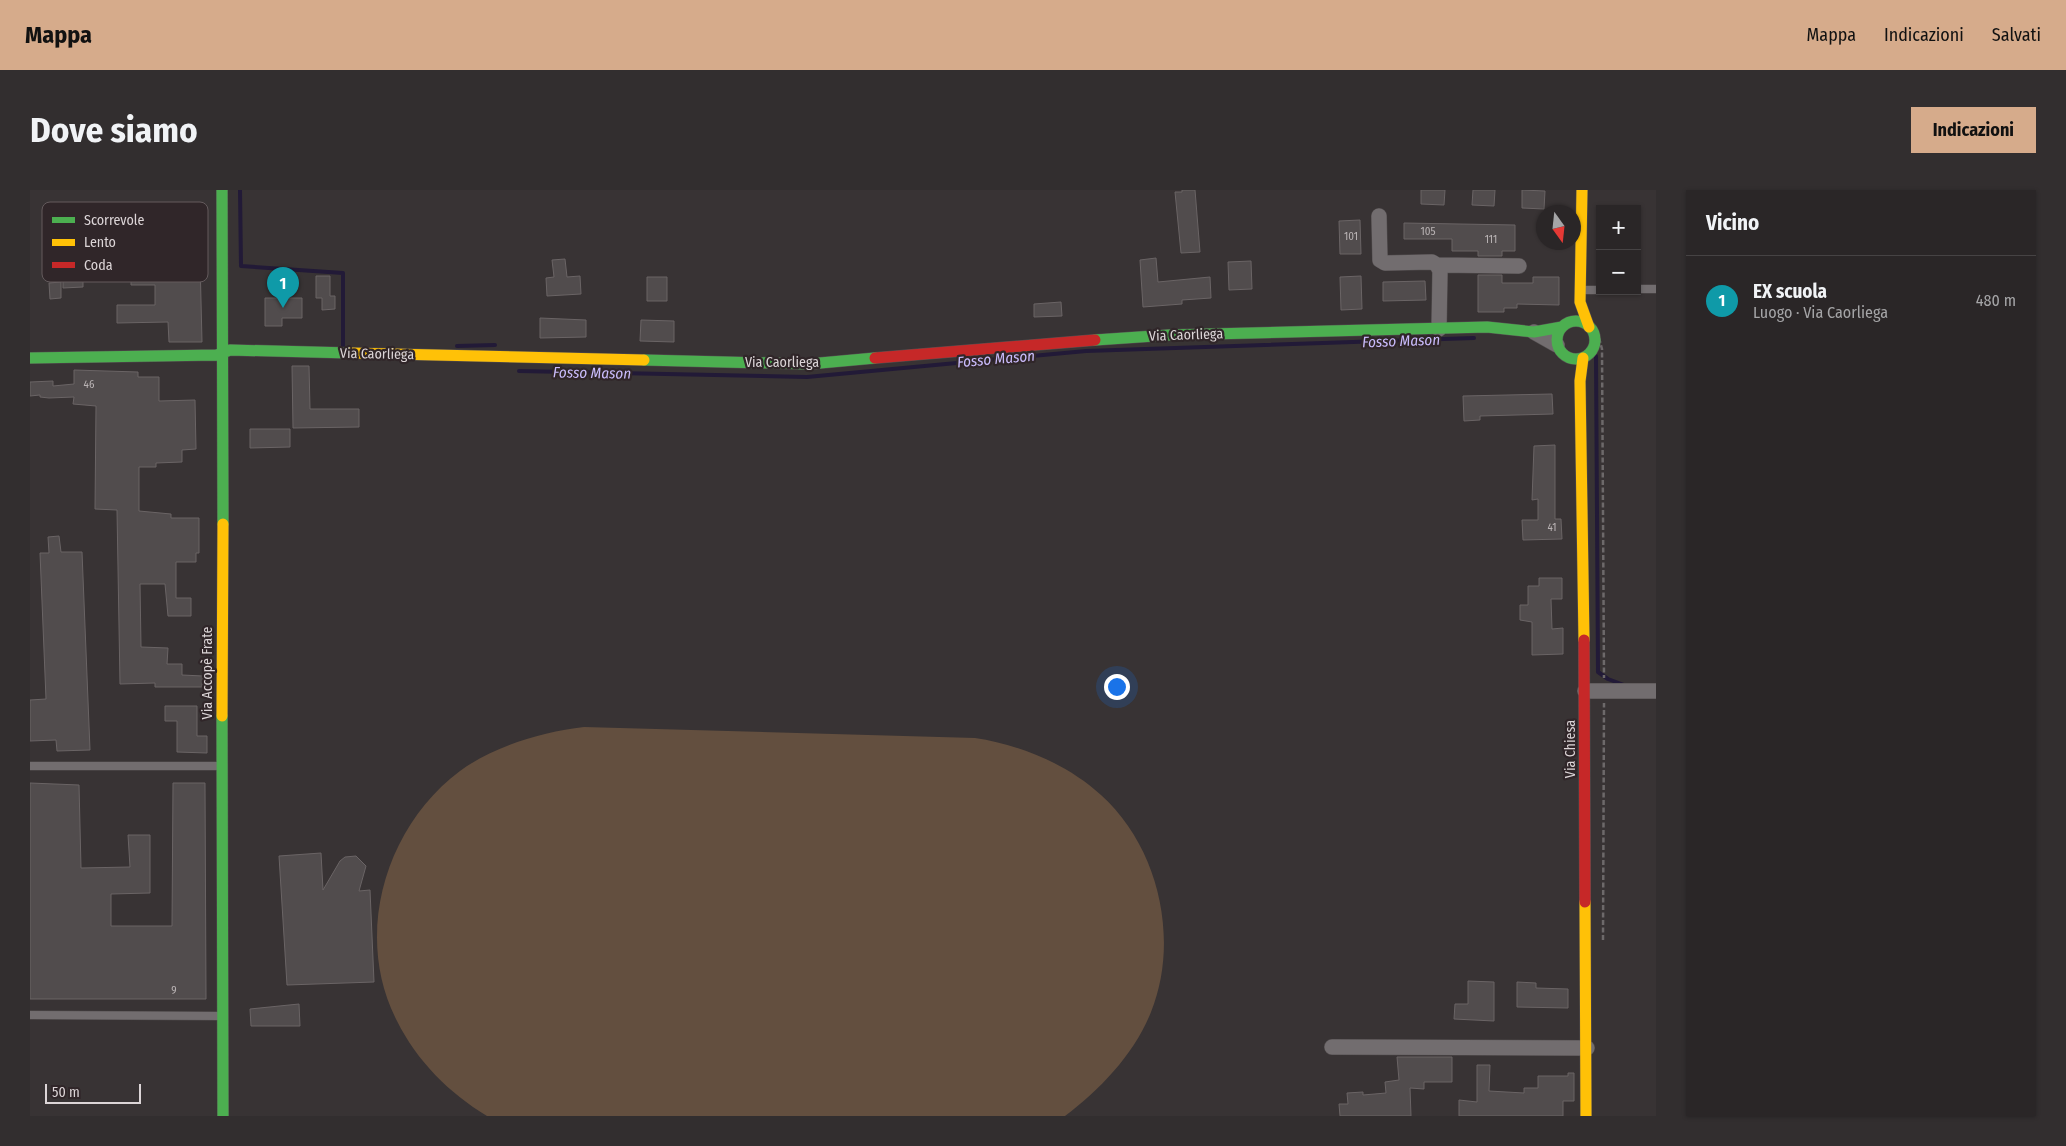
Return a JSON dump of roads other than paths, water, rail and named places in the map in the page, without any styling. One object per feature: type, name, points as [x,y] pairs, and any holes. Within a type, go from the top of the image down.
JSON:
[{"type":"street","name":"Via Accopè Frate","points":[[222,190],[221,766],[223,1116]]},
{"type":"street","points":[[1580,296],[1557,338],[1557,345],[1560,351],[1570,358],[1583,358],[1594,344],[1594,338],[1580,296],[1582,190]]},
{"type":"street","points":[[1379,216],[1380,260],[1385,263],[1432,262],[1437,265],[1519,266]]},
{"type":"street","points":[[1437,265],[1440,271],[1439,328]]},
{"type":"street","points":[[1564,325],[1579,322],[1589,327]]},
{"type":"street","name":"Via Caorliega","points":[[30,358],[217,354],[230,350],[809,364],[985,347],[1169,335],[1487,327],[1534,332],[1564,325]]},
{"type":"street","name":"Via Caorliega","points":[[1534,332],[1557,345]]},
{"type":"street","name":"Via Chiesa","points":[[1570,358],[1580,381]]},
{"type":"street","name":"Via Chiesa","points":[[1583,358],[1580,381],[1585,691],[1586,1116]]},
{"type":"street","points":[[1585,691],[1656,691]]},
{"type":"street","points":[[1332,1047],[1587,1048]]},
{"type":"lane","points":[[1641,289],[1656,289]]},
{"type":"lane","points":[[1580,296],[1596,291]]},
{"type":"lane","points":[[30,766],[221,766]]},
{"type":"lane","points":[[30,1016],[223,1017]]},
{"type":"waterway","name":"Fosso Mason","points":[[240,190],[241,266],[343,273],[343,346]]},
{"type":"waterway","name":"Fosso Mason","points":[[519,371],[807,377],[1086,351],[1474,338]]},
{"type":"waterway","name":"Fosso Mason","points":[[457,346],[495,345]]},
{"type":"waterway","name":"Fosso Mason","points":[[1596,356],[1598,672],[1608,679],[1624,685]]},
{"type":"place","name":"EX scuola","points":[[283,308]]}]
